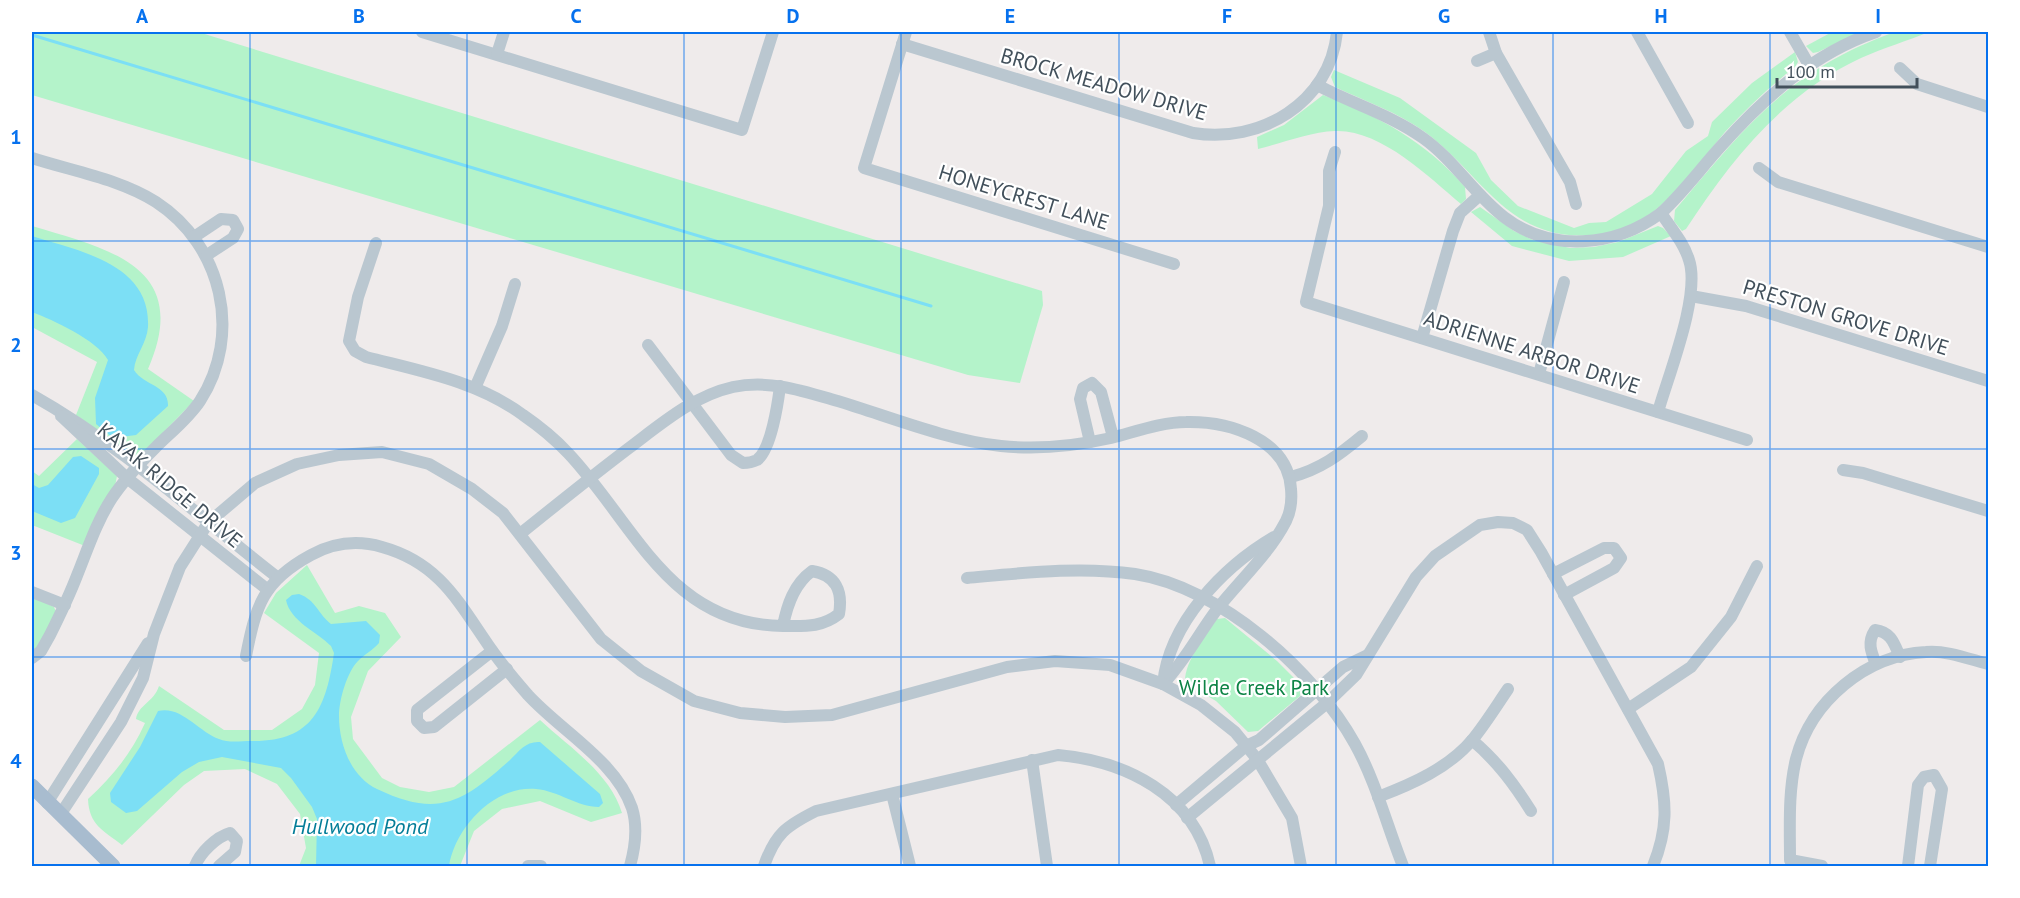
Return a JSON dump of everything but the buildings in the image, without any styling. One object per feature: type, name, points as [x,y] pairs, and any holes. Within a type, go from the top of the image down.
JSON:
[{"type":"main road","points":[[32,786],[113,867]]},
{"type":"main road","points":[[32,797],[47,803]]},
{"type":"street","points":[[422,32],[742,130],[773,32]]},
{"type":"street","points":[[497,54],[504,32]]},
{"type":"street","name":"BROCK MEADOW DRIVE","points":[[904,38],[1208,136],[1241,134],[1271,124],[1297,107],[1317,85],[1331,58],[1337,32]]},
{"type":"street","points":[[1488,32],[1496,52],[1570,182],[1576,204]]},
{"type":"street","points":[[1637,32],[1688,123]]},
{"type":"street","points":[[1790,32],[1809,65]]},
{"type":"street","points":[[1317,85],[1422,137],[1449,160],[1480,195],[1504,217],[1525,230],[1568,241],[1593,242],[1644,226],[1660,213],[1751,113],[1809,65],[1876,32]]},
{"type":"street","name":"HONEYCREST LANE","points":[[904,38],[864,168],[1174,264]]},
{"type":"street","points":[[1477,61],[1496,52]]},
{"type":"street","points":[[1900,68],[1917,84],[1989,107]]},
{"type":"street","name":"ADRIENNE ARBOR DRIVE","points":[[1335,152],[1329,171],[1329,206],[1306,302],[1747,440]]},
{"type":"street","points":[[32,158],[131,189],[178,218],[207,255],[219,286],[223,315],[221,348],[214,378],[199,403],[180,426],[127,477],[110,500],[65,605],[41,651],[32,658]]},
{"type":"street","points":[[1759,168],[1778,182],[1989,247]]},
{"type":"street","points":[[1422,338],[1456,222],[1460,213],[1480,195]]},
{"type":"street","points":[[1658,412],[1691,296],[1690,263],[1684,248],[1660,213]]},
{"type":"street","points":[[194,237],[221,219],[233,220],[238,229],[233,238],[207,255]]},
{"type":"street","points":[[376,243],[358,297],[349,341],[355,351],[366,357],[450,378],[475,388],[521,413],[568,453],[656,566],[677,587],[696,601],[741,621],[764,626],[811,627],[828,622],[839,614],[841,603],[835,582],[826,573],[812,571],[801,579],[786,611],[783,626]]},
{"type":"street","points":[[1539,374],[1564,282]]},
{"type":"street","points":[[475,388],[502,326],[515,285]]},
{"type":"street","name":"PRESTON GROVE DRIVE","points":[[1691,296],[1746,306],[1989,381]]},
{"type":"street","points":[[648,345],[731,455],[743,463],[756,461],[764,453],[780,386]]},
{"type":"street","points":[[1090,442],[1080,399],[1083,388],[1092,383],[1101,392],[1113,437]]},
{"type":"street","points":[[520,534],[589,478],[692,404],[733,387],[780,386],[974,442],[1027,448],[1090,442],[1183,421],[1225,426],[1258,437],[1278,454],[1291,477],[1292,501],[1288,518],[1278,535],[1220,605],[1182,664],[1163,684]]},
{"type":"street","name":"KAYAK RIDGE DRIVE","points":[[32,395],[82,423],[139,465],[276,577]]},
{"type":"street","name":"KAYAK RIDGE DRIVE","points":[[52,406],[78,434],[127,477],[268,590]]},
{"type":"street","points":[[1291,477],[1313,471],[1333,461],[1362,436]]},
{"type":"street","points":[[60,815],[121,722],[142,678],[154,634],[180,567],[208,523],[255,483],[297,464],[339,455],[382,452],[429,464],[472,489],[503,513],[601,639],[633,665],[694,701],[740,713],[785,717],[832,715],[1007,667],[1054,661],[1110,665],[1163,684],[1201,705],[1234,732],[1257,759],[1292,818],[1301,867]]},
{"type":"street","points":[[1843,470],[1863,473],[1989,511]]},
{"type":"street","points":[[1187,818],[1327,703],[1356,675],[1371,654],[1416,577],[1435,556],[1480,525],[1498,522],[1513,523],[1527,531],[1553,574],[1658,764],[1665,797],[1664,832],[1653,867]]},
{"type":"street","points":[[1163,684],[1166,661],[1184,624],[1205,598],[1251,551],[1278,535]]},
{"type":"street","points":[[246,656],[252,626],[276,577],[318,551],[343,543],[371,544],[400,552],[423,564],[445,584],[492,651],[553,721],[604,766],[621,786],[632,808],[636,830],[630,867]]},
{"type":"street","points":[[1553,574],[1604,548],[1614,548],[1621,558],[1614,568],[1564,595]]},
{"type":"street","points":[[1628,709],[1667,684],[1698,660],[1731,616],[1757,566]]},
{"type":"street","points":[[967,578],[1054,571],[1133,574],[1160,579],[1220,605],[1280,654],[1317,690],[1355,743],[1378,797],[1403,867]]},
{"type":"street","points":[[32,592],[65,605]]},
{"type":"street","points":[[1876,664],[1870,647],[1871,636],[1875,630],[1885,631],[1893,640],[1900,657]]},
{"type":"street","points":[[47,803],[154,634]]},
{"type":"street","points":[[492,651],[417,710],[417,721],[423,728],[435,727],[507,669]]},
{"type":"street","points":[[1822,867],[1790,860],[1790,815],[1796,758],[1808,732],[1829,698],[1863,669],[1926,651],[1951,654],[1989,664]]},
{"type":"street","points":[[1176,804],[1246,746],[1259,740],[1343,668],[1371,654]]},
{"type":"street","points":[[1378,797],[1424,778],[1472,740],[1508,689]]},
{"type":"street","points":[[1472,740],[1505,772],[1531,811]]},
{"type":"street","points":[[764,867],[772,843],[790,824],[816,811],[1058,755],[1113,764],[1137,775],[1176,804],[1198,837],[1210,867]]},
{"type":"street","points":[[1032,760],[1047,867]]},
{"type":"street","points":[[1908,867],[1918,785],[1924,777],[1935,775],[1942,789],[1930,867]]},
{"type":"street","points":[[892,794],[910,867]]},
{"type":"street","points":[[195,867],[198,859],[221,836],[230,833],[237,841],[235,852],[219,867]]},
{"type":"street","points":[[528,867],[541,867]]},
{"type":"green space","points":[[32,32],[198,32],[1042,291],[1043,305],[1020,383],[968,375],[32,95]]},
{"type":"green space","points":[[1832,32],[1860,32],[1818,52],[1813,53],[1806,46]]},
{"type":"green space","points":[[1895,32],[1929,32],[1861,58],[1807,90],[1761,131],[1721,178],[1686,229],[1682,231],[1674,221],[1675,210],[1747,127],[1771,104],[1825,64]]},
{"type":"green space","points":[[1795,52],[1798,62],[1795,67],[1733,123],[1668,199],[1652,213],[1636,222],[1619,229],[1592,235],[1563,234],[1539,228],[1518,217],[1425,132],[1393,113],[1335,87],[1331,77],[1334,70],[1400,98],[1476,153],[1491,180],[1518,206],[1574,228],[1589,223],[1606,222],[1652,194],[1686,151],[1708,136],[1712,122],[1752,83]]},
{"type":"green space","points":[[1323,95],[1382,121],[1418,144],[1465,187],[1466,199],[1461,204],[1402,156],[1386,146],[1352,132],[1316,133],[1258,149],[1257,137],[1284,125]]},
{"type":"green space","points":[[1480,207],[1514,231],[1533,240],[1570,248],[1594,247],[1618,242],[1658,226],[1671,236],[1623,257],[1569,261],[1512,246],[1471,212]]},
{"type":"green space","points":[[32,226],[114,254],[135,268],[151,285],[160,306],[159,334],[148,369],[194,401],[143,453],[137,456],[130,454],[76,415],[97,362],[32,327]]},
{"type":"green space","points":[[77,439],[117,476],[115,486],[85,546],[32,525],[32,471],[39,476]]},
{"type":"green space","points":[[307,565],[335,613],[359,606],[385,613],[401,637],[368,671],[351,717],[353,739],[382,778],[400,787],[429,792],[454,787],[540,720],[598,773],[608,785],[622,813],[591,822],[540,801],[502,809],[474,831],[460,866],[299,866],[306,848],[300,814],[277,784],[245,769],[204,771],[184,785],[122,845],[103,831],[91,815],[88,799],[113,773],[134,745],[145,723],[136,719],[137,714],[154,696],[159,686],[224,730],[272,730],[302,709],[315,685],[319,653],[264,613],[276,593]]},
{"type":"green space","points":[[32,596],[54,607],[56,612],[37,649],[32,652]]},
{"type":"green space","name":"Wilde Creek Park","points":[[1225,618],[1277,661],[1302,686],[1300,696],[1258,731],[1248,732],[1216,701],[1185,683],[1188,667],[1196,649],[1217,619]]},
{"type":"water","points":[[32,236],[108,263],[125,274],[138,288],[146,305],[148,327],[134,370],[165,394],[168,406],[136,435],[113,438],[96,424],[95,398],[108,360],[85,338],[32,312]]},
{"type":"water","points":[[81,456],[99,468],[99,474],[75,518],[61,523],[32,511],[32,484],[39,488],[48,485],[73,457]]},
{"type":"water","name":"Hullwood Pond","points":[[299,594],[313,603],[331,624],[366,621],[380,635],[379,643],[358,661],[350,672],[339,709],[344,748],[353,767],[368,783],[398,798],[417,803],[448,802],[478,787],[527,745],[540,742],[600,794],[603,803],[599,807],[591,806],[544,790],[520,790],[506,794],[479,812],[459,837],[449,866],[316,866],[317,819],[312,807],[281,768],[222,757],[199,762],[182,772],[137,811],[126,813],[111,802],[110,793],[140,747],[158,711],[166,710],[182,715],[212,736],[230,741],[272,740],[289,735],[302,728],[313,718],[326,690],[334,653],[331,646],[293,614],[286,600],[292,595]]},
{"type":"waterway","points":[[32,35],[931,306]]}]
